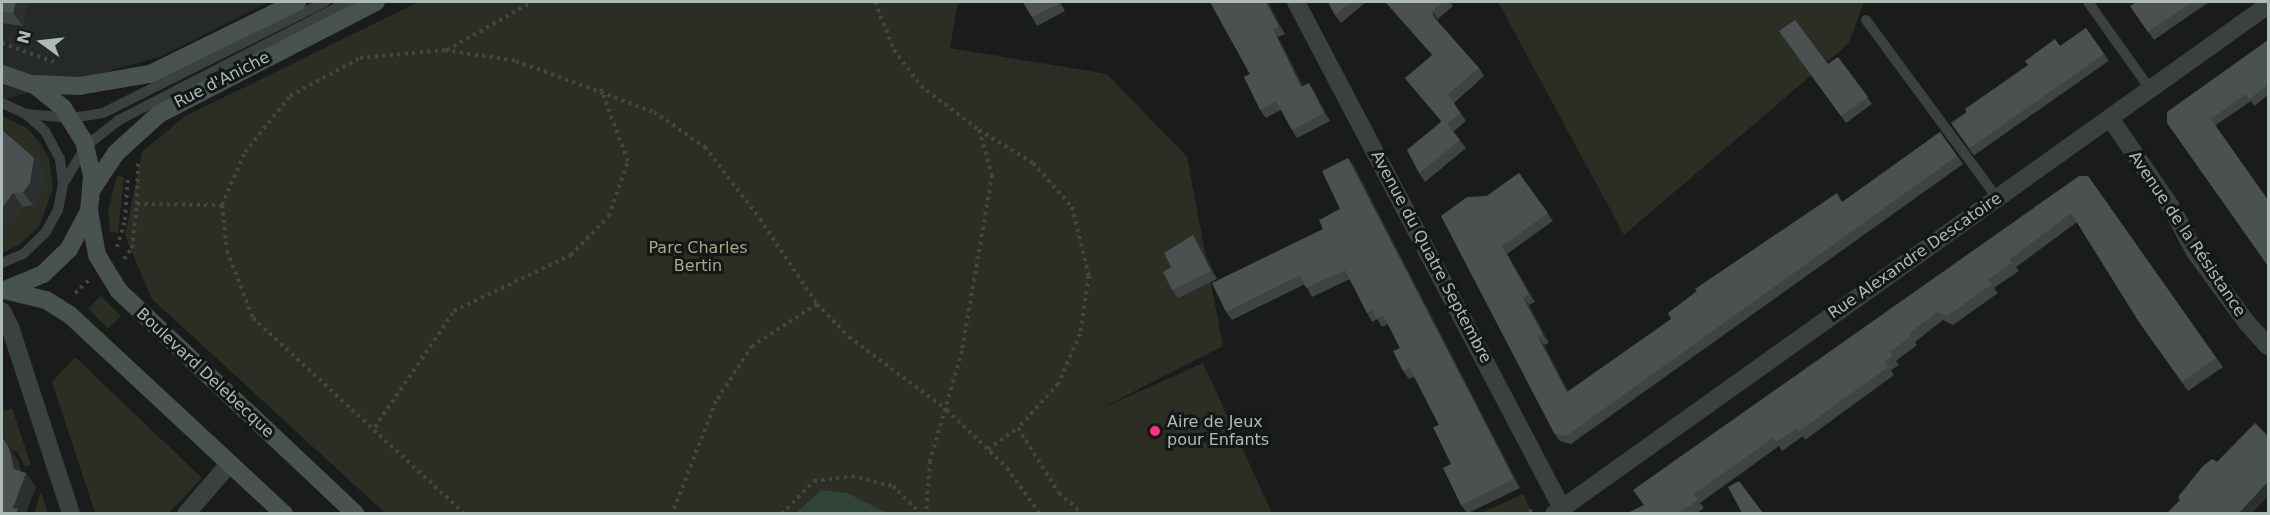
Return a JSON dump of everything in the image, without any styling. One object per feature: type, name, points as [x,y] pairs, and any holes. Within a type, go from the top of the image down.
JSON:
[{"type":"main road","points":[[2,74],[30,83],[79,86],[150,74],[297,2]]},
{"type":"main road","name":"Rue d'Aniche","points":[[92,189],[121,146],[159,114],[376,2]]},
{"type":"main road","points":[[3,290],[37,278],[60,260],[78,237],[88,211],[92,189],[86,146],[72,118],[53,98],[30,83]]},
{"type":"main road","name":"Boulevard Delebecque","points":[[88,211],[94,246],[110,279],[145,317],[356,513]]},
{"type":"main road","points":[[3,290],[46,300],[70,315],[284,513]]},
{"type":"street","name":"Avenue du Quatre Septembre","points":[[1296,2],[1560,512]]},
{"type":"street","name":"Rue Alexandre Descatoire","points":[[1560,512],[2268,5]]},
{"type":"street","name":"Avenue de la Résistance","points":[[2110,118],[2172,207],[2195,252],[2247,324],[2268,346]]},
{"type":"street","points":[[2,311],[10,327],[71,513]]},
{"type":"street","points":[[186,513],[230,463]]},
{"type":"lane","points":[[2,103],[26,114],[72,118],[98,115],[326,2]]},
{"type":"lane","points":[[63,184],[86,146],[135,110],[348,2]]},
{"type":"lane","points":[[2088,2],[2150,89]]},
{"type":"lane","points":[[1866,20],[1997,198]]},
{"type":"lane","points":[[2,263],[28,250],[46,232],[58,210],[63,184],[60,159],[52,142],[26,114]]},
{"type":"path","points":[[445,50],[532,2]]},
{"type":"path","points":[[875,2],[894,50],[921,86],[979,130],[1032,163],[1072,207],[1089,276],[1080,334],[1058,384],[1018,429],[988,449]]},
{"type":"path","points":[[2,43],[31,52]]},
{"type":"path","points":[[465,513],[375,427],[254,318],[226,251],[222,205],[245,152],[290,96],[360,58],[445,50],[516,61],[601,89],[654,112],[705,147],[760,219],[817,304],[849,337],[947,410],[1008,468],[1040,513]]},
{"type":"path","points":[[375,427],[454,311],[571,255],[609,216],[628,161],[601,89]]},
{"type":"path","points":[[926,513],[930,462],[947,410],[973,301],[980,230],[992,175],[979,130]]},
{"type":"path","points":[[110,279],[132,248],[137,204],[222,205]]},
{"type":"path","points":[[672,513],[716,401],[752,346],[817,304]]},
{"type":"path","points":[[1018,429],[1059,493],[1083,513]]},
{"type":"path","points":[[782,513],[814,482],[852,476],[893,486],[921,513]]},
{"type":"path","points":[[1522,513],[1533,508],[1536,513]]},
{"type":"shaded area","points":[[2,2],[269,2],[160,57],[2,100]]},
{"type":"shaded area","points":[[821,490],[847,493],[887,513],[796,513]]},
{"type":"green space","name":"Parc Charles Bertin","points":[[418,2],[958,2],[950,48],[1107,74],[1187,157],[1223,346],[1096,411],[1203,363],[1272,513],[385,513],[152,299],[125,236],[142,152],[184,117]]},
{"type":"green space","points":[[1498,2],[1864,2],[1849,43],[1624,235]]},
{"type":"green space","points":[[2,116],[25,127],[39,141],[49,159],[53,188],[40,225],[19,245],[2,253]]},
{"type":"green space","points":[[117,176],[124,177],[118,233],[110,232],[108,211]]},
{"type":"green space","points":[[101,296],[121,316],[108,329],[88,309]]},
{"type":"green space","points":[[75,357],[202,478],[169,513],[95,513],[52,382]]},
{"type":"green space","points":[[2,402],[5,411],[12,408],[31,465],[25,467],[18,453],[2,443]]},
{"type":"green space","points":[[41,492],[48,513],[34,513]]},
{"type":"green space","points":[[1523,494],[1532,513],[1481,513]]},
{"type":"building","points":[[2,2],[16,2],[13,13],[2,11]]},
{"type":"building","points":[[1023,2],[1059,2],[1060,3],[1032,17]]},
{"type":"building","points":[[1210,2],[1266,2],[1279,26],[1273,29],[1301,87],[1309,83],[1324,113],[1292,130],[1276,101],[1260,110],[1244,77],[1250,74]]},
{"type":"building","points":[[1328,2],[1351,2],[1335,15]]},
{"type":"building","points":[[1386,2],[1443,2],[1432,11],[1433,16],[1479,68],[1448,94],[1460,113],[1447,124],[1460,140],[1419,173],[1407,150],[1442,121],[1405,78],[1433,55]]},
{"type":"building","points":[[2137,2],[2192,2],[2148,32],[2130,6]]},
{"type":"building","points":[[1795,20],[1828,64],[1838,57],[1868,97],[1841,116],[1779,31]]},
{"type":"building","points":[[2086,28],[2104,54],[1970,148],[1952,124],[1967,113],[1965,109],[2028,65],[2025,61],[2055,39],[2060,46]]},
{"type":"building","points":[[2268,40],[2268,85],[2249,99],[2246,94],[2211,119],[2268,200],[2268,266],[2167,123],[2167,112]]},
{"type":"building","points":[[2,130],[34,158],[30,183],[23,192],[13,193],[2,208]]},
{"type":"building","points":[[1940,132],[1957,156],[1566,436],[1554,433],[1441,216],[1467,197],[1487,196],[1519,173],[1548,213],[1502,246],[1529,294],[1523,297],[1543,335],[1538,337],[1567,392],[1671,319],[1668,313],[1697,291],[1695,289],[1837,193],[1842,202]]},
{"type":"building","points":[[1348,158],[1514,479],[1461,505],[1443,468],[1451,464],[1433,427],[1439,425],[1410,368],[1403,371],[1393,351],[1400,348],[1383,315],[1376,318],[1372,310],[1367,313],[1345,270],[1306,288],[1300,275],[1226,312],[1212,283],[1323,229],[1319,220],[1340,209],[1322,171]]},
{"type":"building","points":[[2079,176],[2088,176],[2216,358],[2182,382],[2139,322],[2071,213],[2010,259],[2012,263],[1988,280],[1992,284],[1947,316],[1937,312],[1909,333],[1911,336],[1890,352],[1893,356],[1885,362],[1888,367],[1799,431],[1797,428],[1776,442],[1773,438],[1694,494],[1698,500],[1678,513],[1628,513],[1644,505],[1633,490]]},
{"type":"building","points":[[1193,235],[1211,271],[1172,290],[1163,272],[1171,267],[1164,253]]},
{"type":"building","points":[[2255,423],[2268,436],[2268,482],[2239,513],[2167,513],[2180,500],[2178,497],[2203,466],[2212,459],[2217,462]]},
{"type":"building","points":[[2,437],[9,448],[14,469],[26,473],[13,508],[18,509],[16,513],[2,513]]},
{"type":"building","points":[[1739,481],[1763,513],[1742,513],[1728,487]]},
{"type":"place","name":"Aire de Jeux pour Enfants","points":[[1155,431]]}]
